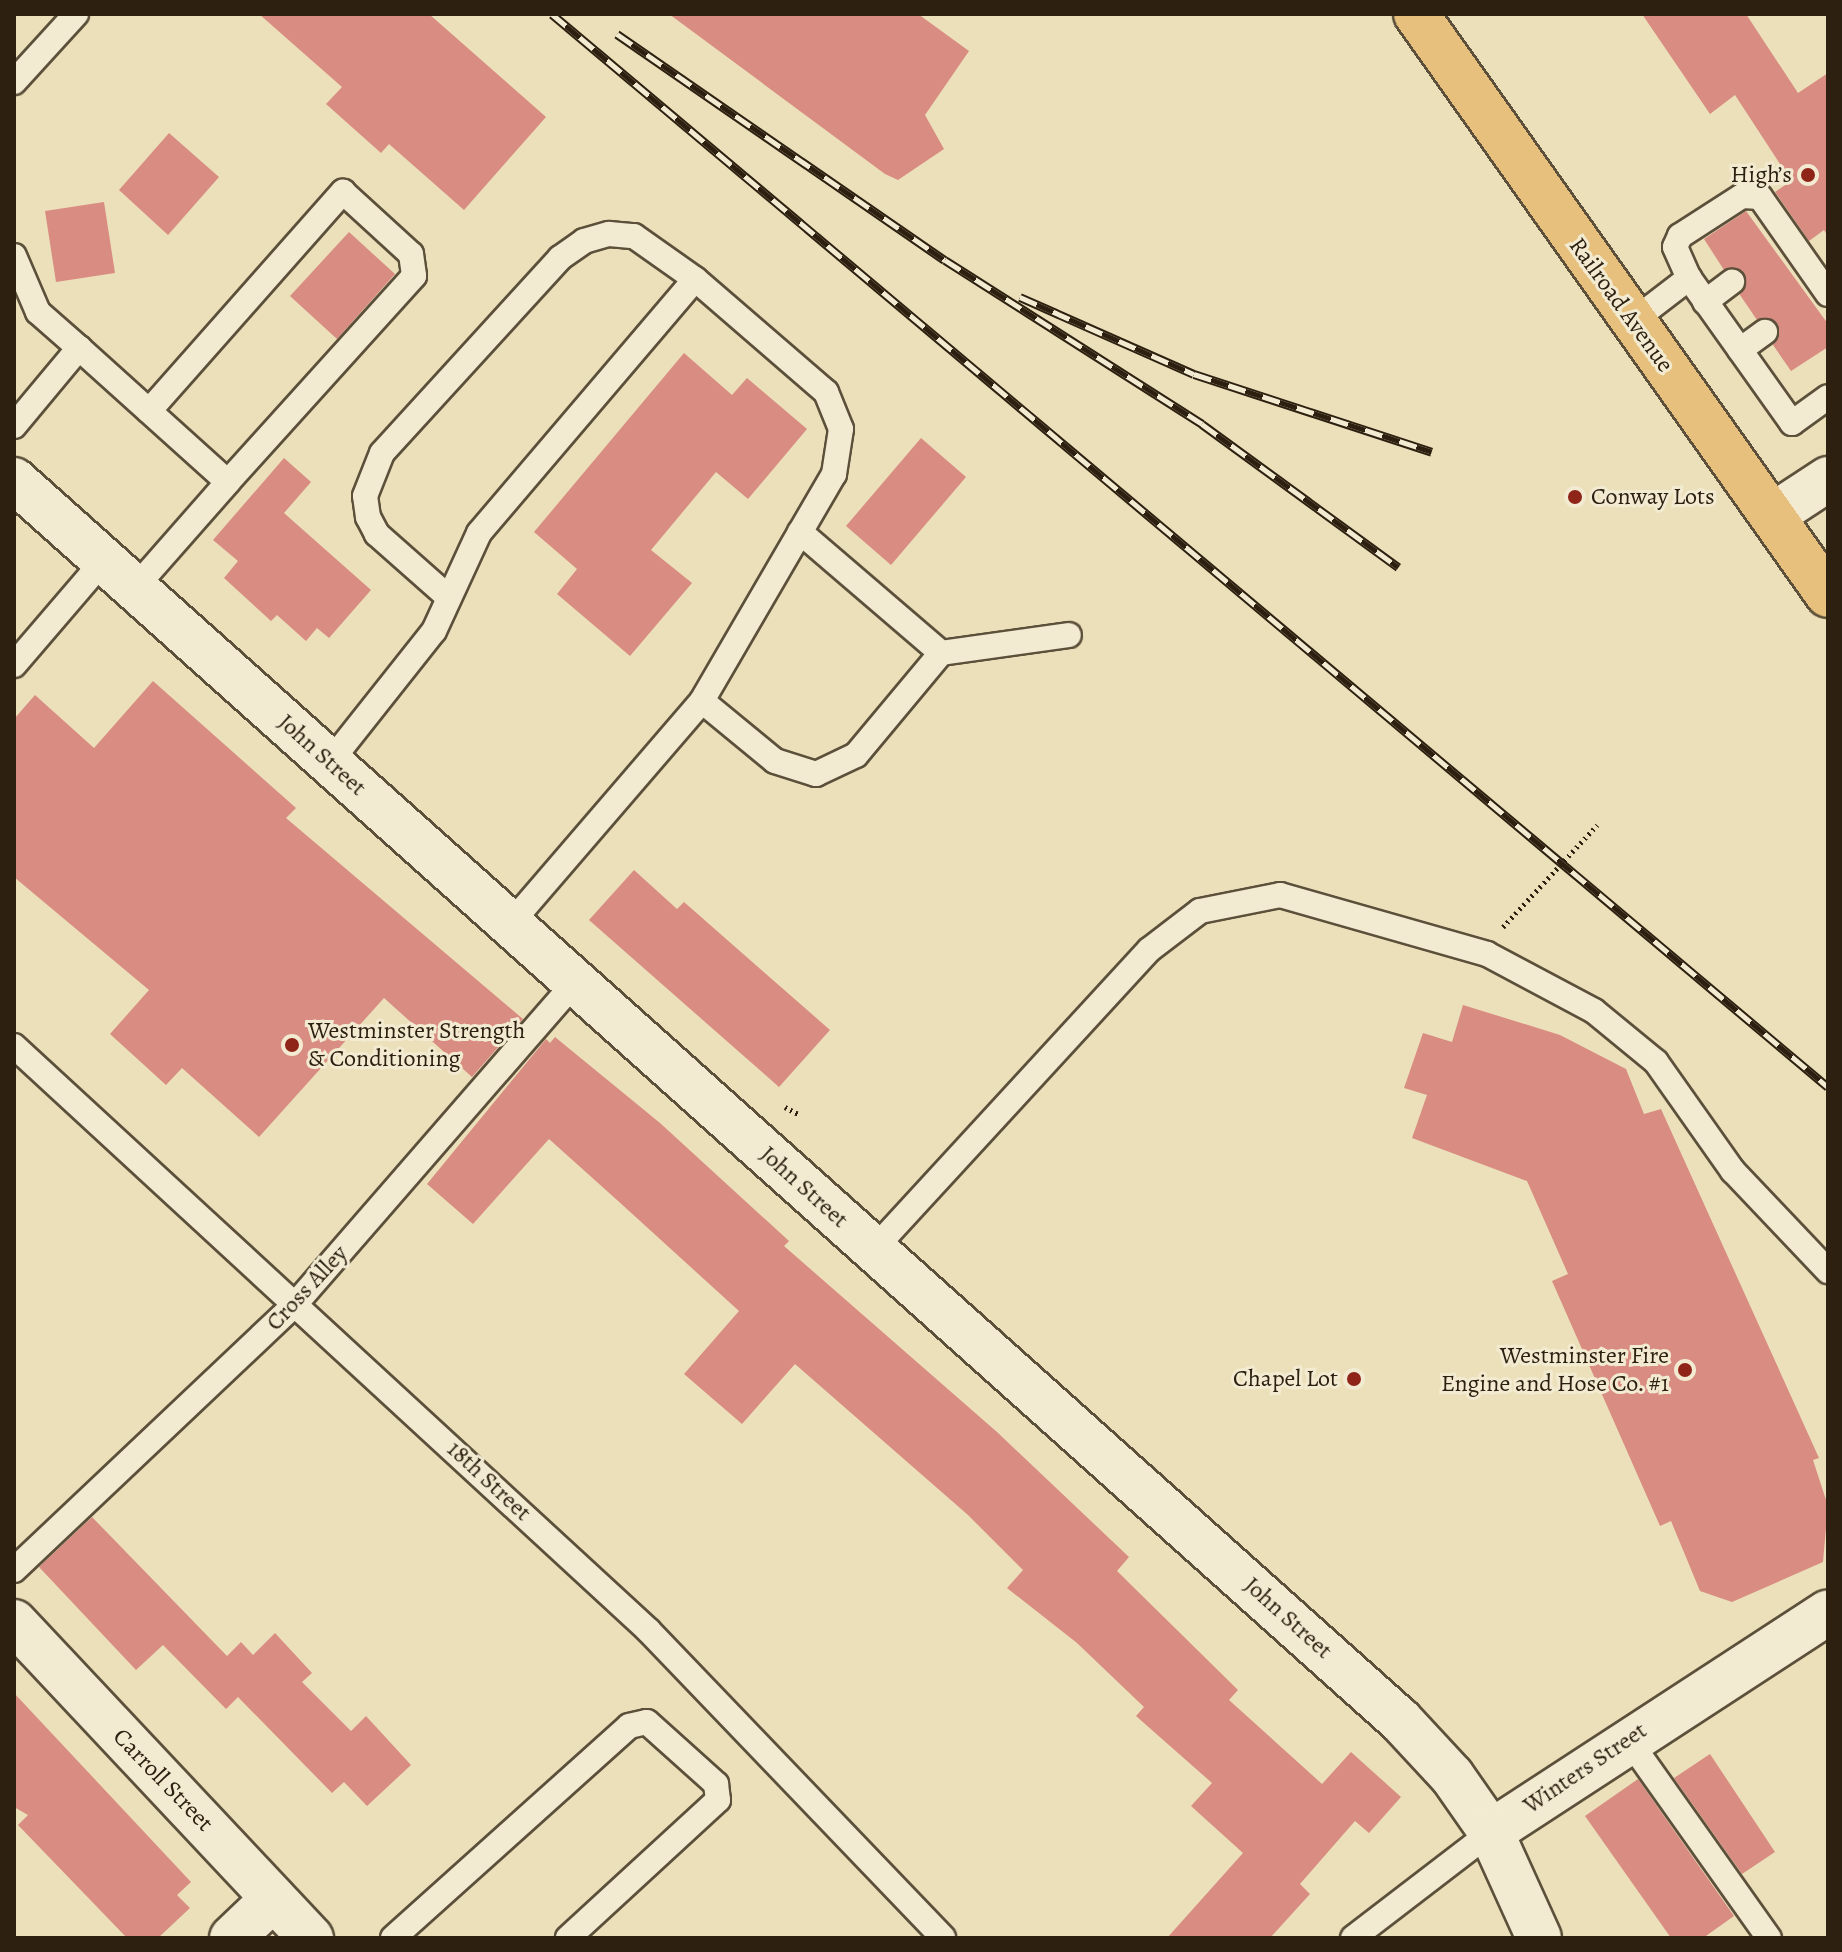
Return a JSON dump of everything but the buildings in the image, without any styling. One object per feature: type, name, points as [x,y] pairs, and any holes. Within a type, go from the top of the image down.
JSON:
[{"type":"highway","name":"Railroad Avenue","points":[[1416,14],[1828,595]]},
{"type":"street","points":[[1773,515],[1828,479]]},
{"type":"street","name":"John Street","points":[[14,480],[1400,1720],[1452,1776],[1491,1832],[1539,1938]]},
{"type":"street","name":"Winters Street","points":[[1491,1832],[1628,1739],[1828,1612]]},
{"type":"street","name":"Carroll Street","points":[[14,1622],[311,1938]]},
{"type":"street","points":[[232,1938],[273,1899]]},
{"type":"lane","points":[[14,82],[76,14]]},
{"type":"lane","points":[[14,665],[228,482],[414,276],[411,254],[343,192],[149,411]]},
{"type":"lane","points":[[1822,294],[1785,243],[1760,197],[1742,196],[1680,236],[1675,247],[1689,278],[1792,423],[1828,397]]},
{"type":"lane","points":[[447,596],[377,534],[368,517],[367,484],[382,453],[560,258],[584,241],[609,234],[634,236],[695,279],[826,392],[837,410],[841,452],[800,532],[702,701],[510,924]]},
{"type":"lane","points":[[14,256],[38,312],[228,482]]},
{"type":"lane","points":[[1633,321],[1689,278]]},
{"type":"lane","points":[[330,762],[409,669],[434,631],[447,596],[479,533],[695,279]]},
{"type":"lane","points":[[1705,302],[1732,282]]},
{"type":"lane","points":[[1740,350],[1765,332]]},
{"type":"lane","points":[[14,426],[79,348]]},
{"type":"lane","points":[[800,532],[941,653]]},
{"type":"lane","points":[[702,701],[775,761],[816,774],[856,755],[941,653],[1069,635]]},
{"type":"lane","points":[[874,1249],[1149,950],[1200,911],[1248,897],[1303,898],[1487,954],[1594,1011],[1656,1062],[1733,1171],[1828,1271]]},
{"type":"lane","name":"Cross Alley","points":[[14,1570],[298,1301],[575,982]]},
{"type":"lane","name":"18th Street","points":[[14,1046],[298,1301],[649,1631],[943,1938]]},
{"type":"lane","points":[[393,1938],[629,1726],[647,1722],[716,1784],[718,1800],[568,1938]]},
{"type":"lane","points":[[1628,1739],[1761,1935]]},
{"type":"lane","name":"Winters Street","points":[[1353,1938],[1491,1832]]},
{"type":"path","points":[[1487,954],[1511,912],[1597,825]]},
{"type":"railway","points":[[552,14],[1828,1087]]},
{"type":"railway","points":[[617,34],[945,260],[1202,424],[1398,567]]},
{"type":"railway","points":[[1020,297],[1194,374],[1432,452]]},
{"type":"place","name":"High’s","points":[[1808,175]]},
{"type":"place","name":"Conway Lots","points":[[1575,497]]},
{"type":"place","name":"Westminster Strength & Conditioning","points":[[292,1045]]},
{"type":"place","name":"Westminster Fire Engine and Hose Co. #1","points":[[1685,1370]]},
{"type":"place","name":"Chapel Lot","points":[[1354,1379]]}]
